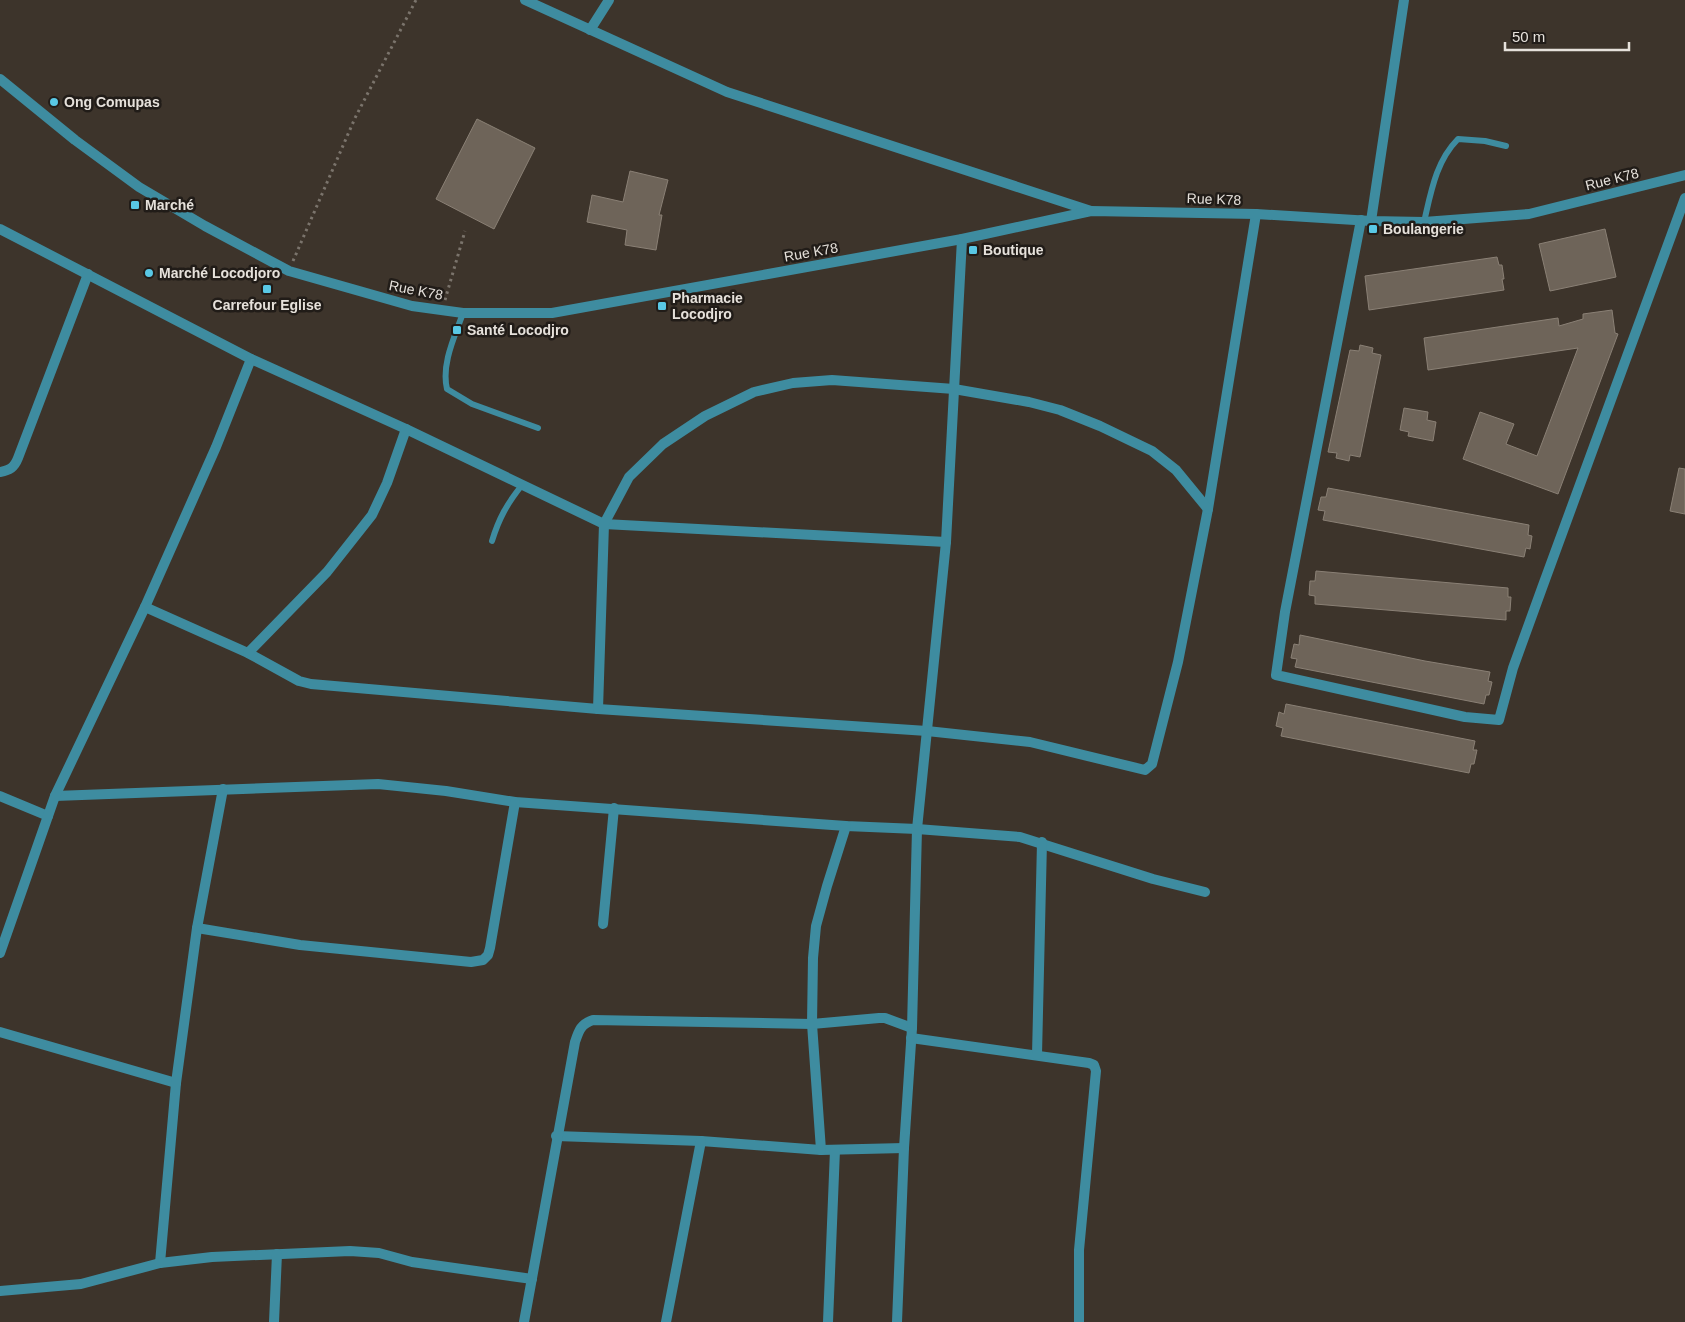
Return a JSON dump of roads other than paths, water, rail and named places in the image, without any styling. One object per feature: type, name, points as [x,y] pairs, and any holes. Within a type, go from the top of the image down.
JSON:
[{"type":"street","points":[[525,0],[727,92],[1092,211]]},
{"type":"street","points":[[590,30],[609,0]]},
{"type":"street","points":[[1404,0],[1366,220],[1285,612],[1276,675],[1465,717],[1499,720],[1513,668],[1685,198]]},
{"type":"street","name":"Rue K78","points":[[0,79],[75,140],[139,187],[205,226],[289,271],[412,306],[463,313],[552,313],[962,239],[1092,211],[1256,214],[1424,222],[1529,214],[1685,175]]},
{"type":"street","points":[[145,607],[248,653],[299,681],[311,684],[598,709],[927,731],[1030,742],[1145,770],[1152,764],[1178,662],[1208,509],[1256,214]]},
{"type":"street","points":[[0,229],[251,360],[406,429],[604,524],[946,542]]},
{"type":"street","points":[[896,1322],[904,1148],[912,1033],[917,829],[946,542],[962,239]]},
{"type":"street","points":[[0,472],[8,471],[15,466],[88,274]]},
{"type":"street","points":[[0,953],[55,796],[145,607],[216,447],[251,360]]},
{"type":"street","points":[[598,709],[604,524],[629,477],[663,444],[705,416],[754,392],[793,383],[832,380],[954,389],[1060,410],[1152,450],[1176,470],[1208,509]]},
{"type":"street","points":[[248,653],[327,572],[372,515],[387,483],[406,429]]},
{"type":"street","points":[[55,796],[378,784],[446,791],[516,802],[846,826],[1020,836],[1152,879],[1205,892]]},
{"type":"street","points":[[160,1263],[176,1083],[197,928],[223,789]]},
{"type":"street","points":[[0,796],[48,816]]},
{"type":"street","points":[[197,928],[300,945],[471,962],[483,960],[488,955],[490,948],[516,802]]},
{"type":"street","points":[[603,924],[614,808]]},
{"type":"street","points":[[821,1150],[812,1024],[813,958],[816,926],[846,826]]},
{"type":"street","points":[[1037,1055],[1042,842]]},
{"type":"street","points":[[524,1322],[556,1136],[575,1042],[578,1031],[585,1022],[593,1020],[812,1024],[885,1018],[912,1033],[1094,1065],[1096,1071],[1080,1250],[1078,1322]]},
{"type":"street","points":[[0,1032],[176,1083]]},
{"type":"street","points":[[556,1136],[701,1141],[821,1150],[904,1148]]},
{"type":"street","points":[[666,1322],[701,1141]]},
{"type":"street","points":[[828,1322],[835,1150]]},
{"type":"street","points":[[0,1291],[81,1284],[160,1263],[212,1257],[350,1251],[380,1253],[412,1262],[532,1279]]},
{"type":"street","points":[[274,1322],[278,1254]]},
{"type":"lane","points":[[1424,222],[1434,178],[1448,149],[1458,139],[1485,141],[1506,146]]},
{"type":"lane","points":[[463,313],[448,358],[445,378],[447,389],[472,404],[538,428]]},
{"type":"lane","points":[[492,541],[506,505],[522,485]]},
{"type":"place","name":"Ong Comupas","points":[[54,102]]},
{"type":"place","name":"Marché","points":[[135,205]]},
{"type":"place","name":"Boulangerie","points":[[1373,229]]},
{"type":"place","name":"Boutique","points":[[973,250]]},
{"type":"place","name":"Marché Locodjoro","points":[[149,273]]},
{"type":"place","name":"Carrefour Eglise","points":[[267,289]]},
{"type":"place","name":"Pharmacie Locodjro","points":[[662,306]]},
{"type":"place","name":"Santé Locodjro","points":[[457,330]]}]
